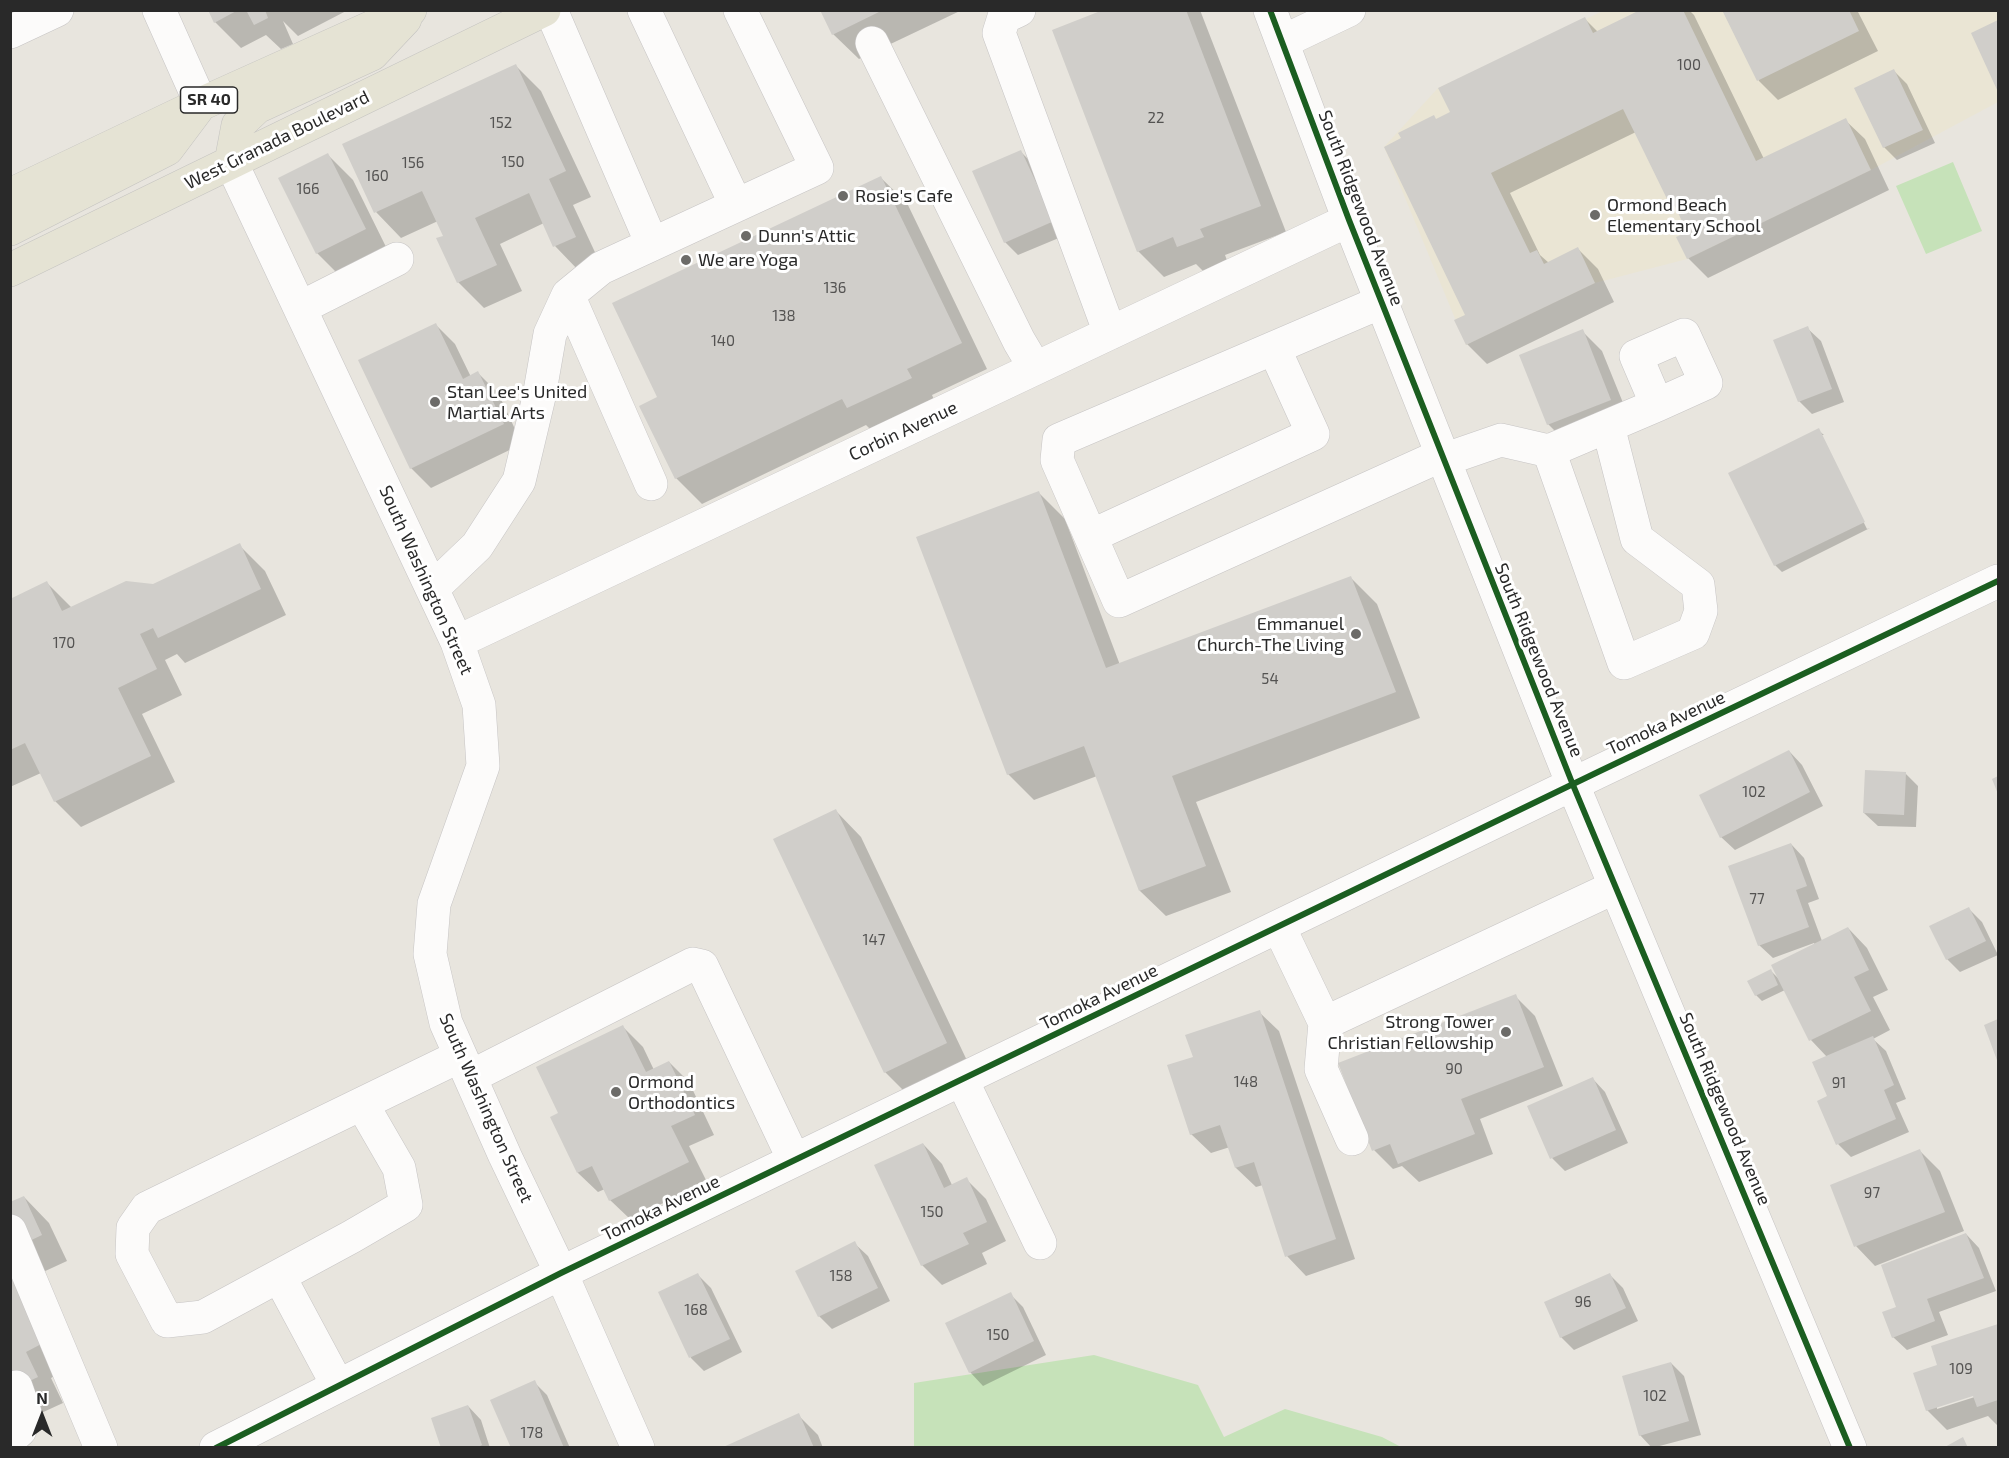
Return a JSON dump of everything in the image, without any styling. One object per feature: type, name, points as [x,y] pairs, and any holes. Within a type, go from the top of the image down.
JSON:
[{"type":"main road","name":"SR 40","points":[[10,195],[201,104],[412,10]]},
{"type":"main road","points":[[231,162],[238,125],[256,107],[372,54],[412,10]]},
{"type":"main road","name":"West Granada Boulevard","points":[[10,270],[544,10]]},
{"type":"main road","points":[[10,230],[167,149],[201,104]]},
{"type":"street","points":[[10,32],[57,10]]},
{"type":"street","points":[[159,10],[201,104]]},
{"type":"street","points":[[551,10],[652,244]]},
{"type":"street","points":[[644,10],[736,205]]},
{"type":"street","points":[[432,589],[477,546],[519,481],[539,397],[550,334],[568,295],[601,268],[817,168],[740,10]]},
{"type":"street","points":[[1019,10],[1004,17],[999,33],[1110,333]]},
{"type":"street","name":"South Ridgewood Avenue","points":[[1270,10],[1349,220],[1572,785],[1850,1448]]},
{"type":"street","points":[[1282,42],[1349,10]]},
{"type":"street","points":[[872,43],[1035,368]]},
{"type":"street","name":"South Washington Street","points":[[231,162],[457,642],[479,705],[483,766],[434,904],[430,954],[446,1023],[505,1156],[561,1273],[638,1448]]},
{"type":"street","name":"Corbin Avenue","points":[[457,642],[1349,220]]},
{"type":"street","points":[[300,308],[397,259]]},
{"type":"street","points":[[568,295],[651,484]]},
{"type":"street","points":[[1381,302],[1059,440],[1057,460],[1119,602],[1442,457],[1501,440],[1549,451],[1658,405]]},
{"type":"street","points":[[1091,536],[1313,434],[1274,348]]},
{"type":"street","points":[[1549,451],[1624,663],[1693,633],[1701,611],[1698,585],[1637,539],[1608,426]]},
{"type":"street","name":"Tomoka Avenue","points":[[216,1448],[561,1273],[1998,581]]},
{"type":"street","points":[[1325,1023],[1615,887]]},
{"type":"street","points":[[1279,927],[1325,1023],[1321,1068],[1352,1139]]},
{"type":"street","points":[[362,1104],[399,1168],[406,1205],[203,1317],[167,1322],[132,1254],[133,1228],[147,1208],[362,1104],[465,1067],[693,964],[702,966],[794,1160]]},
{"type":"street","points":[[962,1080],[1040,1243]]},
{"type":"street","points":[[10,1231],[101,1448]]},
{"type":"street","points":[[279,1276],[338,1386]]},
{"type":"street","points":[[10,1439],[20,1430],[24,1413],[16,1388]]},
{"type":"shaded area","name":"Ormond Beach Elementary School","points":[[1603,11],[1998,11],[1998,102],[1871,170],[1687,259],[1595,283],[1466,345],[1384,147],[1438,88]]},
{"type":"green space","points":[[1953,162],[1982,231],[1926,254],[1896,186]]},
{"type":"green space","points":[[1094,1355],[1198,1385],[1224,1437],[1285,1409],[1382,1437],[1401,1447],[914,1447],[914,1383]]},
{"type":"building","points":[[208,10],[238,10],[214,23]]},
{"type":"building","points":[[246,10],[265,10],[268,18],[254,25]]},
{"type":"building","points":[[820,10],[883,10],[832,35]]},
{"type":"building","points":[[1103,10],[1186,10],[1261,206],[1200,229],[1204,237],[1177,247],[1173,237],[1137,252],[1052,30]]},
{"type":"building","points":[[1640,10],[1683,10],[1756,161],[1846,118],[1871,170],[1687,259],[1676,237],[1687,232],[1673,202],[1669,203],[1623,109],[1491,173],[1530,253],[1537,250],[1544,264],[1578,247],[1595,283],[1466,345],[1454,320],[1465,315],[1384,147],[1401,138],[1398,133],[1434,115],[1436,119],[1450,112],[1438,88],[1585,17],[1593,33]]},
{"type":"building","points":[[1722,10],[1849,10],[1859,31],[1757,81]]},
{"type":"building","points":[[1998,20],[1998,92],[1971,33]]},
{"type":"building","points":[[516,64],[566,171],[549,179],[576,237],[553,247],[529,193],[475,218],[497,265],[457,283],[436,238],[443,236],[422,191],[374,213],[342,144]]},
{"type":"building","points":[[1894,69],[1923,130],[1883,148],[1854,88]]},
{"type":"building","points":[[1021,150],[1054,221],[1004,243],[972,171]]},
{"type":"building","points":[[328,153],[366,229],[316,254],[278,178]]},
{"type":"building","points":[[881,176],[962,343],[907,369],[912,378],[847,408],[842,399],[675,479],[639,406],[657,397],[612,303]]},
{"type":"building","name":"Stan Lee's United Martial Arts","points":[[436,323],[463,379],[478,371],[504,424],[410,469],[358,360]]},
{"type":"building","points":[[1808,326],[1832,389],[1798,402],[1773,340]]},
{"type":"building","points":[[1583,329],[1611,400],[1547,425],[1519,355]]},
{"type":"building","points":[[1819,428],[1865,522],[1774,566],[1728,473]]},
{"type":"building","points":[[1039,491],[1106,668],[1351,576],[1396,692],[1172,776],[1206,866],[1139,891],[1084,746],[1007,775],[916,537]]},
{"type":"building","points":[[240,543],[261,589],[158,638],[153,628],[140,634],[157,669],[118,688],[151,756],[54,802],[25,743],[10,750],[10,599],[47,581],[62,611],[126,581],[153,584]]},
{"type":"building","points":[[1789,750],[1810,792],[1720,838],[1699,795]]},
{"type":"building","points":[[1865,770],[1906,772],[1904,815],[1863,813]]},
{"type":"building","points":[[1998,776],[1998,794],[1992,779]]},
{"type":"building","points":[[836,809],[947,1043],[884,1073],[773,839]]},
{"type":"building","points":[[1791,843],[1807,886],[1796,890],[1809,927],[1758,946],[1728,866]]},
{"type":"building","points":[[1969,907],[1986,941],[1946,960],[1929,926]]},
{"type":"building","points":[[1848,927],[1869,970],[1854,977],[1871,1011],[1809,1041],[1771,965]]},
{"type":"building","points":[[1771,969],[1778,985],[1755,996],[1747,981]]},
{"type":"building","points":[[1516,994],[1544,1067],[1461,1099],[1475,1134],[1398,1164],[1390,1144],[1372,1151],[1338,1063]]},
{"type":"building","points":[[1260,1010],[1336,1239],[1285,1257],[1254,1162],[1235,1168],[1220,1125],[1190,1135],[1167,1065],[1193,1057],[1185,1035]]},
{"type":"building","points":[[1998,1019],[1998,1063],[1984,1025]]},
{"type":"building","name":"Ormond Orthodontics","points":[[623,1025],[646,1072],[669,1061],[695,1115],[671,1126],[689,1162],[609,1201],[592,1166],[577,1173],[550,1117],[558,1113],[536,1067]]},
{"type":"building","points":[[1873,1036],[1894,1085],[1884,1090],[1896,1119],[1836,1145],[1817,1101],[1827,1096],[1812,1062]]},
{"type":"building","points":[[1593,1077],[1616,1130],[1550,1159],[1527,1106]]},
{"type":"building","points":[[923,1143],[944,1188],[967,1177],[987,1222],[963,1233],[969,1244],[921,1266],[874,1165]]},
{"type":"building","points":[[1920,1149],[1945,1212],[1854,1247],[1830,1185]]},
{"type":"building","points":[[24,1196],[42,1235],[10,1250],[10,1202]]},
{"type":"building","points":[[1966,1233],[1984,1278],[1927,1299],[1935,1321],[1892,1338],[1882,1312],[1896,1307],[1881,1265]]},
{"type":"building","points":[[855,1241],[878,1288],[818,1317],[795,1271]]},
{"type":"building","points":[[10,1268],[45,1342],[26,1352],[38,1377],[10,1390]]},
{"type":"building","points":[[698,1273],[730,1339],[689,1358],[658,1292]]},
{"type":"building","points":[[1610,1273],[1626,1308],[1560,1338],[1544,1302]]},
{"type":"building","points":[[1011,1292],[1034,1341],[969,1373],[945,1323]]},
{"type":"building","points":[[1998,1324],[1998,1400],[1977,1407],[1973,1396],[1926,1411],[1913,1373],[1937,1365],[1931,1346]]},
{"type":"building","points":[[1671,1362],[1689,1421],[1639,1436],[1622,1376]]},
{"type":"building","points":[[535,1380],[564,1448],[511,1448],[490,1400]]},
{"type":"building","points":[[468,1405],[482,1445],[476,1448],[441,1448],[431,1418]]},
{"type":"building","points":[[799,1413],[814,1448],[721,1448]]},
{"type":"building","points":[[1963,1437],[1968,1448],[1943,1448]]},
{"type":"cycle path","points":[[1270,10],[1349,220],[1573,785],[1850,1448]]},
{"type":"cycle path","points":[[216,1448],[561,1273],[1998,581]]},
{"type":"place","name":"Rosie's Cafe","points":[[843,196]]},
{"type":"place","name":"Ormond Beach Elementary School","points":[[1595,215]]},
{"type":"place","name":"Dunn's Attic","points":[[746,236]]},
{"type":"place","name":"We are Yoga","points":[[686,260]]},
{"type":"place","name":"Stan Lee's United Martial Arts","points":[[435,402]]},
{"type":"place","name":"Emmanuel Church-The Living","points":[[1356,634]]},
{"type":"place","name":"Strong Tower Christian Fellowship","points":[[1506,1032]]},
{"type":"place","name":"Ormond Orthodontics","points":[[616,1092]]}]
